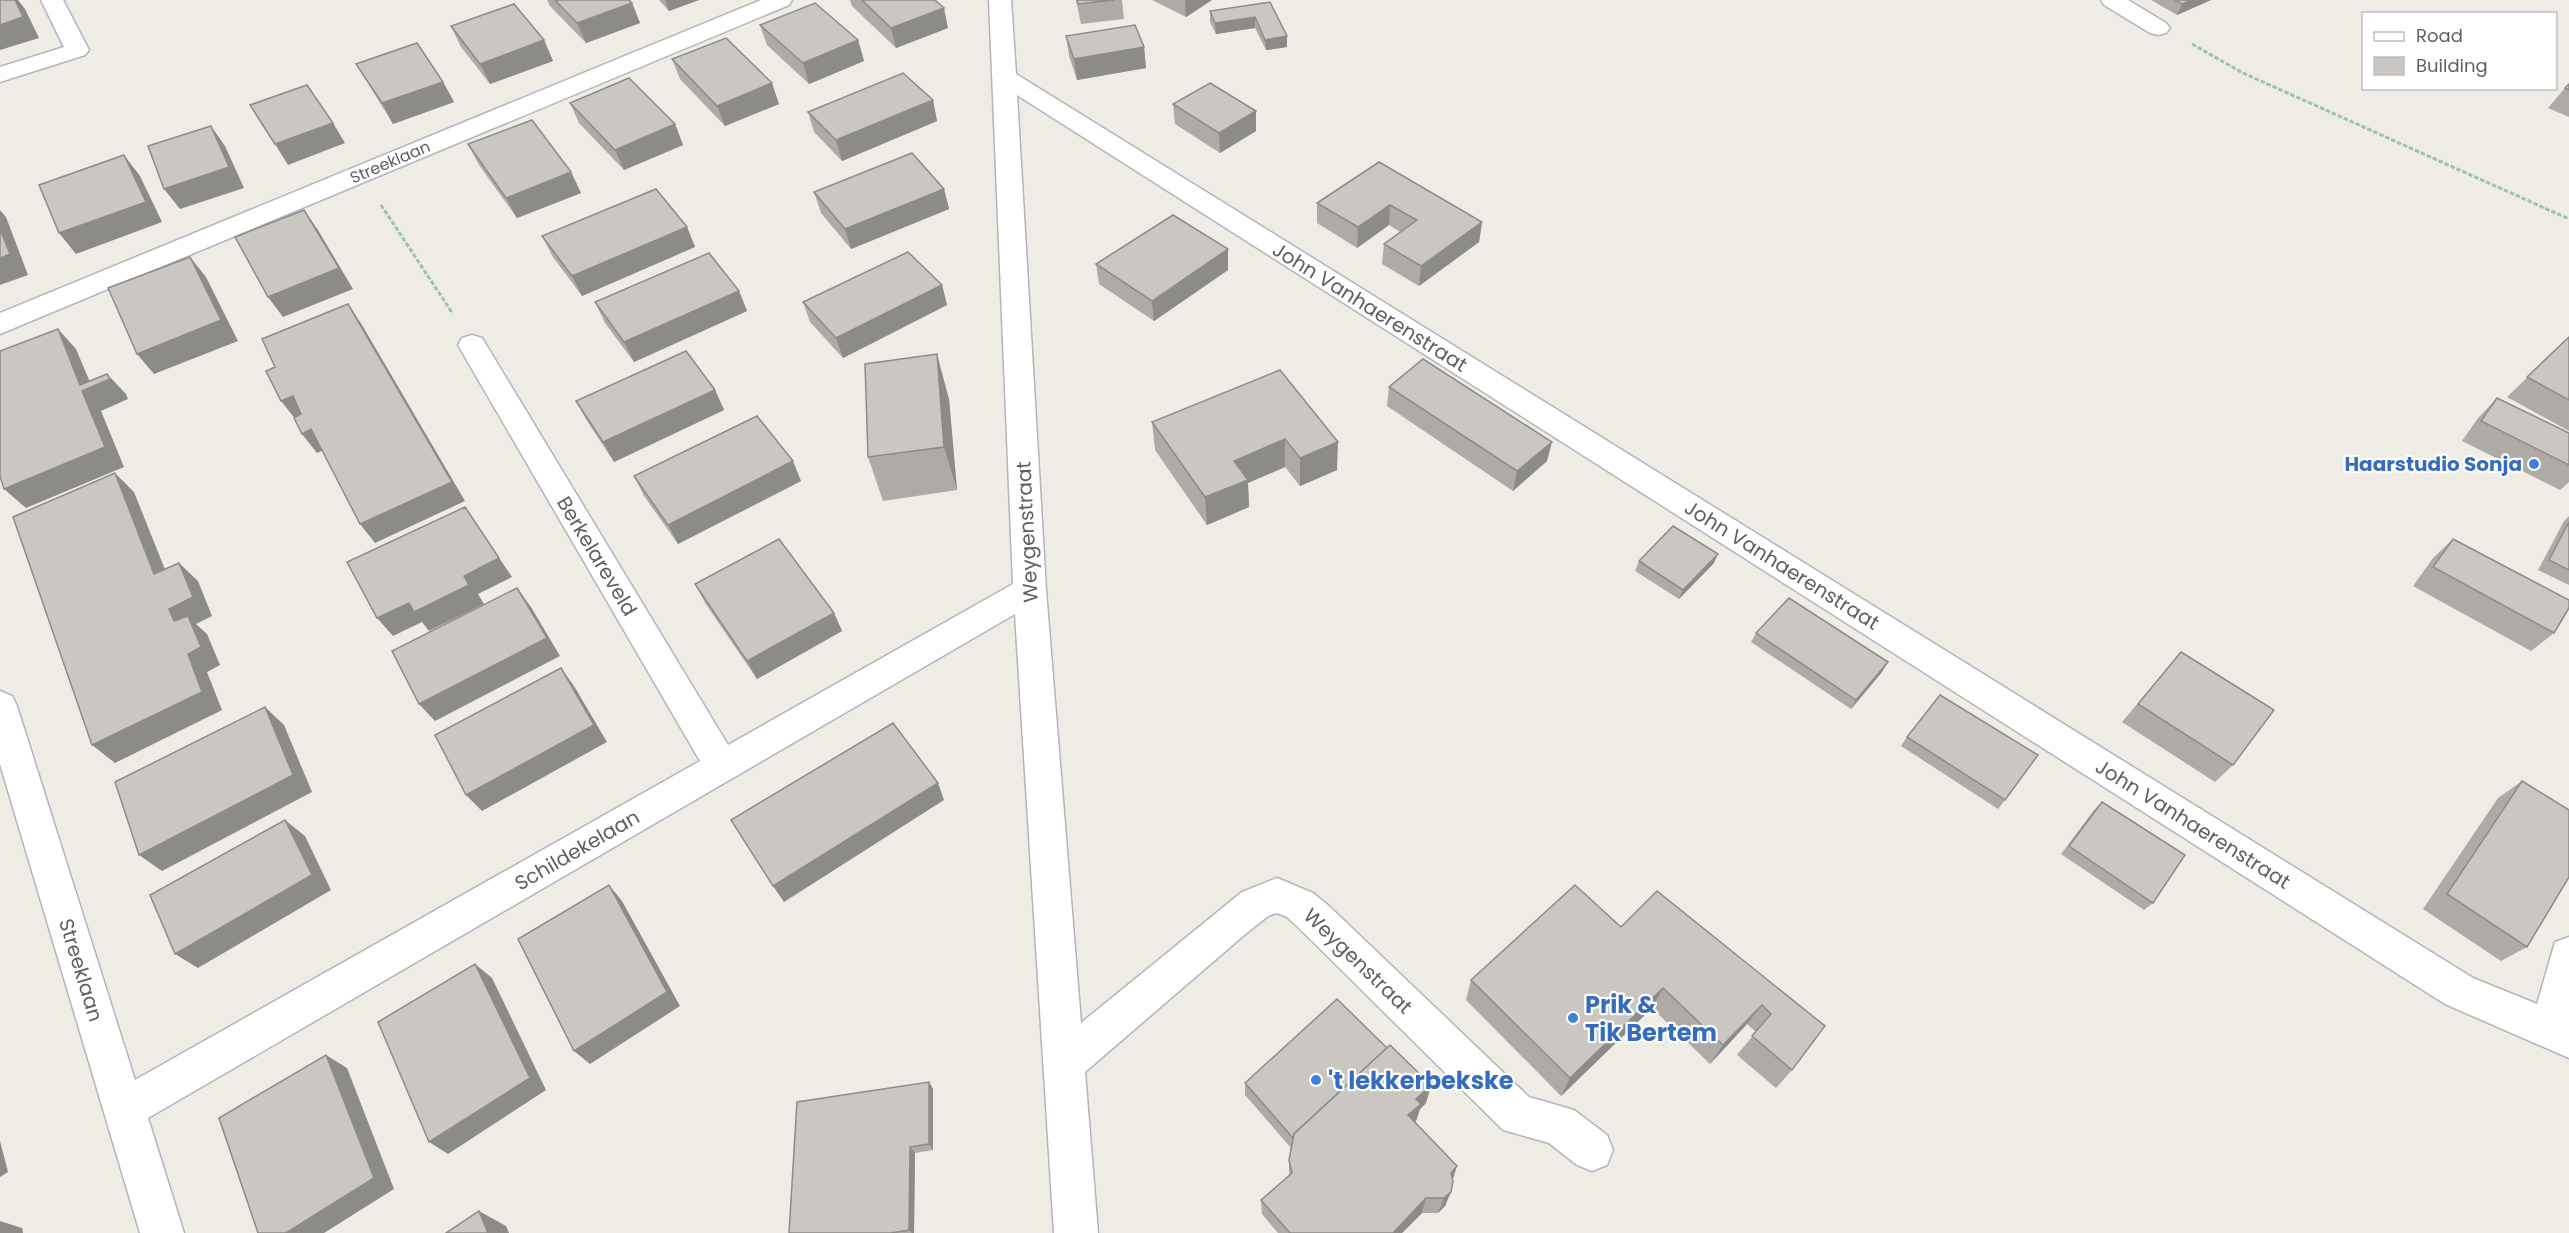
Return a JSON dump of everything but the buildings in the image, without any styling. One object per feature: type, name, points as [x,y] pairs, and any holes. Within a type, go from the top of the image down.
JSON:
[{"type":"street","points":[[0,75],[77,50],[52,0]]},
{"type":"street","name":"Streeklaan","points":[[0,324],[781,0]]},
{"type":"street","name":"Weygenstraat","points":[[1000,0],[1030,590],[1076,1233]]},
{"type":"street","points":[[2112,0],[2158,28]]},
{"type":"street","name":"John Vanhaerenstraat","points":[[1004,76],[2459,991],[2559,1034]]},
{"type":"street","name":"Berkelareveld","points":[[472,345],[722,767]]},
{"type":"street","name":"Schildekelaan","points":[[124,1109],[1030,590]]},
{"type":"street","name":"Streeklaan","points":[[1,713],[162,1233]]},
{"type":"street","name":"Weygenstraat","points":[[1064,1063],[1230,922],[1255,904],[1277,895],[1300,905],[1317,920],[1518,1115],[1559,1125],[1592,1150]]},
{"type":"street","points":[[2559,1034],[2569,955]]},
{"type":"path","points":[[2158,28],[2173,33],[2243,73],[2569,219]]},
{"type":"path","points":[[361,174],[472,345]]},
{"type":"place","name":"Haarstudio Sonja","points":[[2534,464]]},
{"type":"place","name":"Prik & Tik Bertem","points":[[1573,1018]]},
{"type":"place","name":"'t lekkerbekske","points":[[1316,1080]]}]
